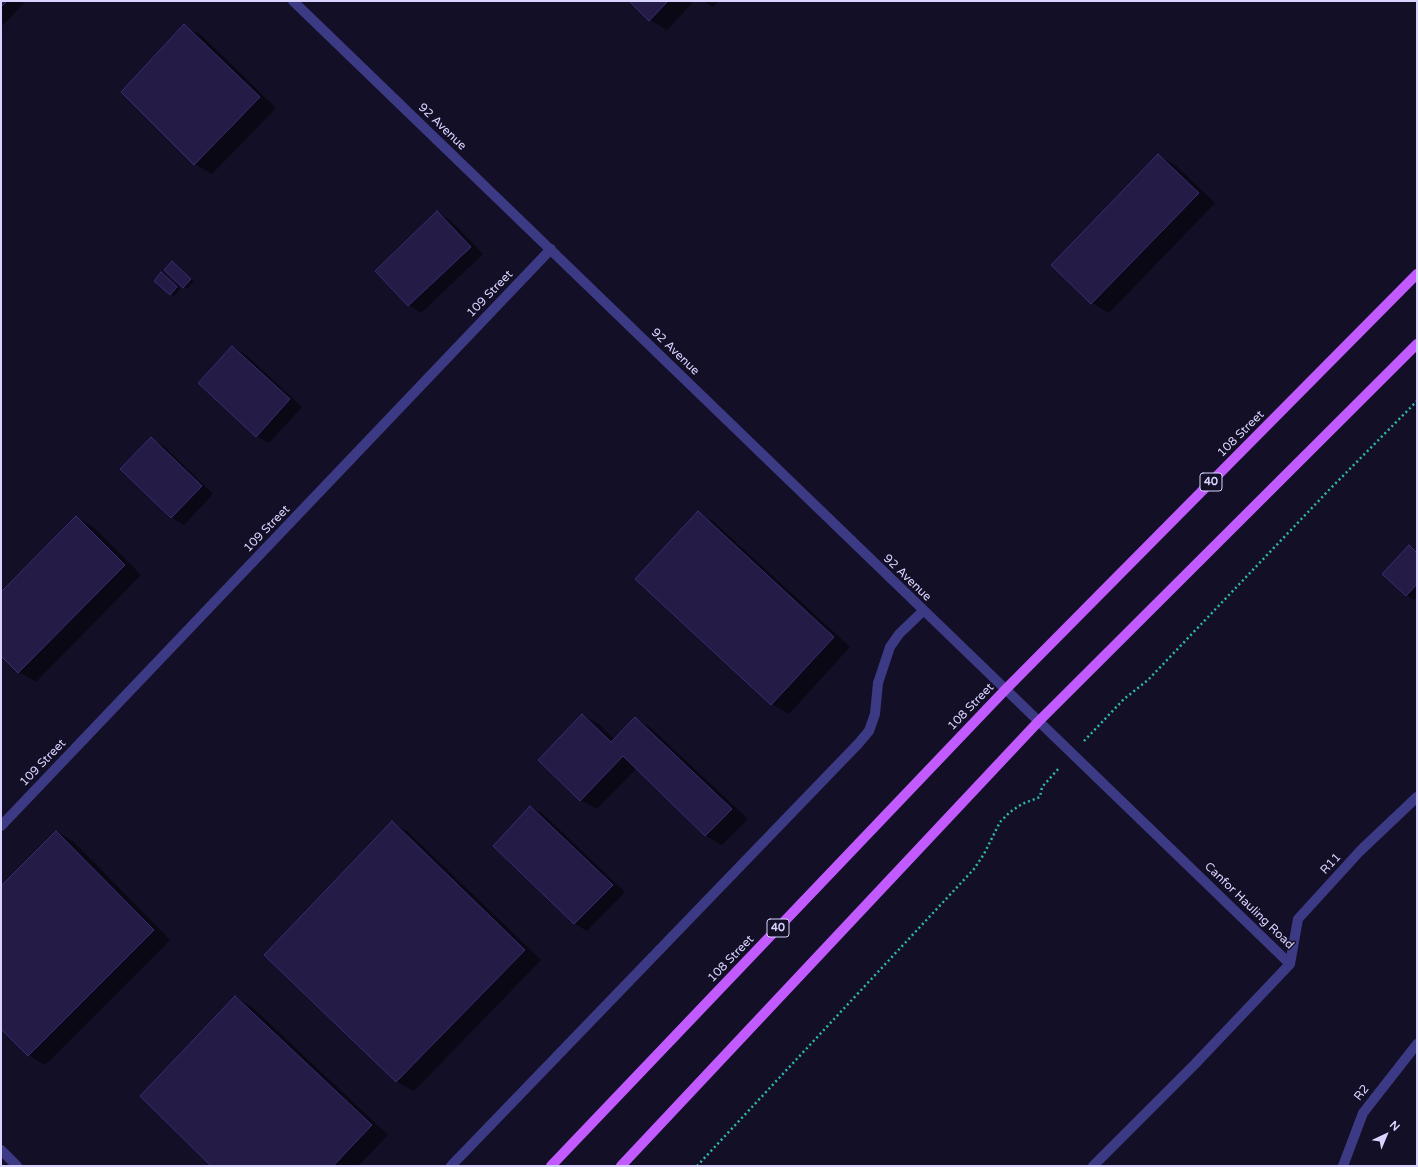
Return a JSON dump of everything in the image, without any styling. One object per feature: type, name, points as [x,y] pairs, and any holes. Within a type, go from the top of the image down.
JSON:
[{"type":"main road","name":"108 Street","points":[[551,1166],[1005,690],[1417,274]]},
{"type":"main road","points":[[621,1166],[1038,722],[1417,344]]},
{"type":"street","name":"92 Avenue","points":[[293,1],[551,249],[1038,722]]},
{"type":"street","name":"109 Street","points":[[1,826],[551,249]]},
{"type":"street","points":[[451,1166],[858,744],[869,731],[875,714],[878,683],[890,647],[899,634],[923,611]]},
{"type":"street","name":"Canfor Hauling Road","points":[[1038,722],[1290,964],[1195,1064],[1093,1166]]},
{"type":"street","name":"R11","points":[[1290,964],[1298,919],[1360,851],[1417,797]]},
{"type":"street","name":"R2","points":[[1343,1166],[1363,1113],[1417,1044]]},
{"type":"street","points":[[1,1150],[17,1166]]},
{"type":"path","points":[[697,1166],[974,869],[984,854],[1000,822],[1010,812],[1022,804],[1040,797],[1042,787],[1071,754],[1124,699],[1148,680],[1329,490],[1417,401]]},
{"type":"building","points":[[1,1],[7,1],[1,7]]},
{"type":"building","points":[[629,1],[668,1],[649,21]]},
{"type":"building","points":[[184,24],[260,97],[194,165],[121,92]]},
{"type":"building","points":[[1158,154],[1199,193],[1091,304],[1051,265]]},
{"type":"building","points":[[437,211],[471,247],[408,306],[375,271]]},
{"type":"building","points":[[172,261],[191,279],[183,288],[164,270]]},
{"type":"building","points":[[161,272],[177,287],[170,295],[154,281]]},
{"type":"building","points":[[232,346],[290,399],[256,437],[198,383]]},
{"type":"building","points":[[151,437],[202,486],[171,518],[120,469]]},
{"type":"building","points":[[698,511],[834,637],[771,705],[635,579]]},
{"type":"building","points":[[76,516],[125,565],[18,673],[1,656],[1,592]]},
{"type":"building","points":[[1409,545],[1417,553],[1417,584],[1406,596],[1382,574]]},
{"type":"building","points":[[582,714],[611,742],[635,717],[732,809],[705,836],[623,756],[580,801],[538,760]]},
{"type":"building","points":[[530,806],[613,885],[574,924],[493,846]]},
{"type":"building","points":[[392,821],[525,950],[396,1082],[264,955]]},
{"type":"building","points":[[56,831],[154,930],[28,1056],[1,1029],[1,886]]},
{"type":"building","points":[[235,996],[372,1125],[333,1166],[211,1166],[140,1096]]}]
